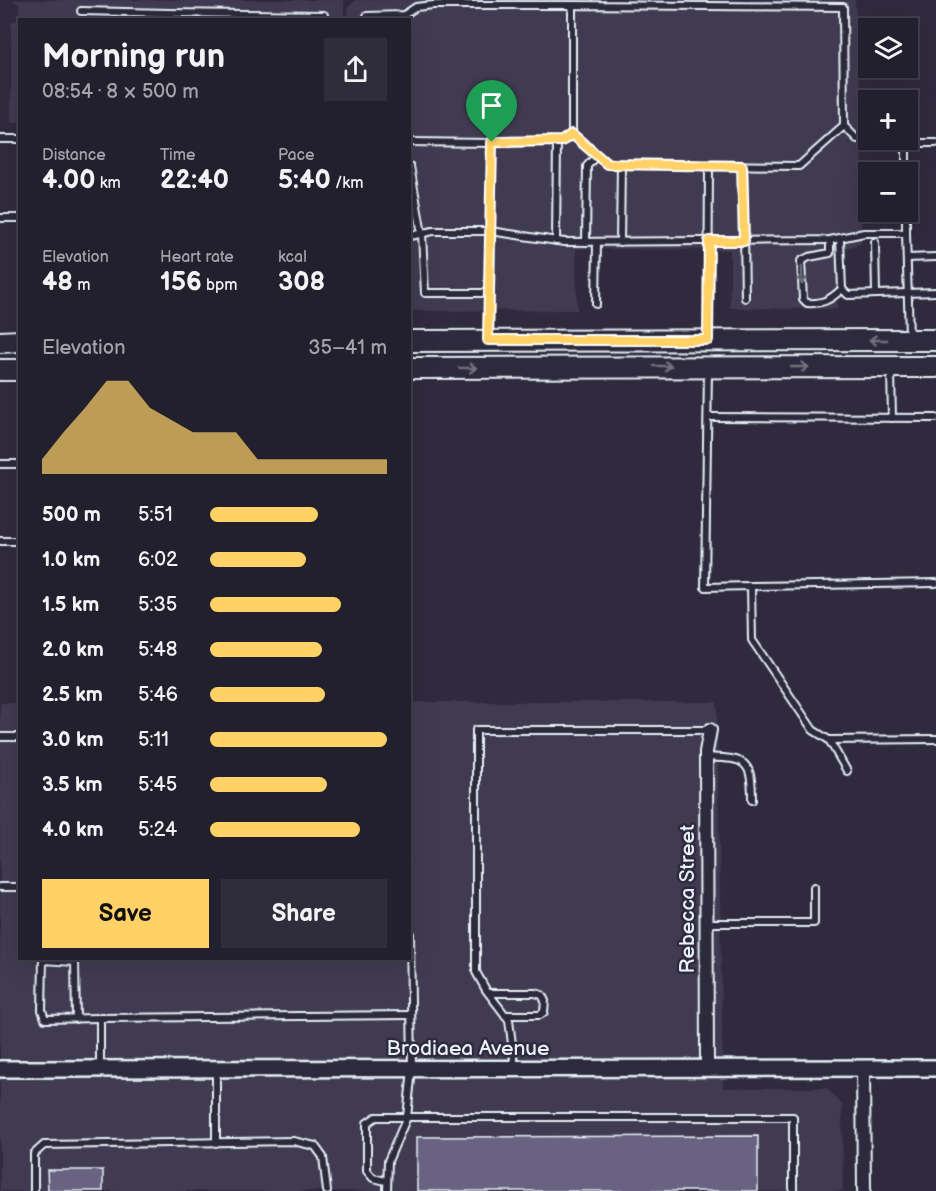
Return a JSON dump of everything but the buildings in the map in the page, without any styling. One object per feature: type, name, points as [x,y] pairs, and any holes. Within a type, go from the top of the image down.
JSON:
[{"type":"main road","points":[[708,340],[708,366]]},
{"type":"main road","points":[[411,341],[936,340]]},
{"type":"main road","points":[[0,342],[18,341]]},
{"type":"main road","points":[[411,369],[708,366],[936,367]]},
{"type":"main road","points":[[0,370],[18,370]]},
{"type":"street","name":"Rebecca Street","points":[[707,1068],[706,757],[710,730]]},
{"type":"street","points":[[863,1068],[864,1191]]},
{"type":"street","name":"Brodiaea Avenue","points":[[0,1069],[936,1068]]},
{"type":"lane","points":[[367,16],[404,15],[416,7],[433,5],[843,6],[844,126],[858,139]]},
{"type":"lane","points":[[572,5],[572,134],[607,164],[799,166],[844,126]]},
{"type":"lane","points":[[81,11],[169,16],[324,15],[324,18]]},
{"type":"lane","points":[[411,142],[562,141],[572,134]]},
{"type":"lane","points":[[0,139],[18,139]]},
{"type":"lane","points":[[556,241],[557,141]]},
{"type":"lane","points":[[488,340],[492,142]]},
{"type":"lane","points":[[918,144],[936,143]]},
{"type":"lane","points":[[586,242],[586,166],[597,155]]},
{"type":"lane","points":[[620,242],[621,164]]},
{"type":"lane","points":[[708,340],[709,165]]},
{"type":"lane","points":[[742,166],[745,298]]},
{"type":"lane","points":[[411,172],[422,234],[425,293],[489,293]]},
{"type":"lane","points":[[0,218],[18,218]]},
{"type":"lane","points":[[906,222],[909,340]]},
{"type":"lane","points":[[411,236],[433,231],[490,231],[556,241],[620,242],[840,240],[864,233],[906,233]]},
{"type":"lane","points":[[830,240],[830,253],[801,261],[803,299],[807,303],[829,301],[842,289]]},
{"type":"lane","points":[[840,240],[842,289],[848,295],[936,292]]},
{"type":"lane","points":[[596,304],[597,242]]},
{"type":"lane","points":[[875,242],[876,294]]},
{"type":"lane","points":[[907,258],[936,257]]},
{"type":"lane","points":[[708,366],[705,587],[936,583]]},
{"type":"lane","points":[[891,367],[892,418]]},
{"type":"lane","points":[[708,417],[936,418]]},
{"type":"lane","points":[[0,464],[18,464]]},
{"type":"lane","points":[[0,541],[18,541]]},
{"type":"lane","points":[[751,586],[752,640],[813,730],[829,740],[847,771]]},
{"type":"lane","points":[[515,1069],[509,1020],[477,972],[477,730],[710,730]]},
{"type":"lane","points":[[0,737],[18,737]]},
{"type":"lane","points":[[829,740],[936,739]]},
{"type":"lane","points":[[706,757],[737,759],[747,766],[752,774],[752,800]]},
{"type":"lane","points":[[0,887],[18,887]]},
{"type":"lane","points":[[706,923],[814,923],[814,887]]},
{"type":"lane","points":[[76,1019],[75,962],[43,960],[42,1010],[45,1018],[76,1019],[411,1015]]},
{"type":"lane","points":[[387,1191],[388,1161],[406,1117],[412,1069],[410,960]]},
{"type":"lane","points":[[489,993],[535,993],[542,995],[545,1000],[544,1012],[540,1015],[505,1015]]},
{"type":"lane","points":[[100,1018],[100,1069]]},
{"type":"lane","points":[[216,1069],[216,1143]]},
{"type":"lane","points":[[386,1181],[374,1178],[367,1171],[367,1123],[376,1117],[793,1117],[794,1191]]},
{"type":"lane","points":[[34,1191],[34,1154],[44,1145],[293,1141],[315,1146],[323,1157],[327,1191]]},
{"type":"shaded area","points":[[12,0],[344,0],[344,18],[18,18],[19,4]]},
{"type":"shaded area","points":[[355,0],[855,0],[860,90],[858,90],[858,150],[862,150],[862,162],[858,162],[858,222],[861,222],[861,244],[837,250],[837,309],[730,308],[730,250],[576,249],[577,310],[411,311],[411,18],[348,18],[348,8]]},
{"type":"shaded area","points":[[18,19],[18,123],[11,123],[11,23]]},
{"type":"shaded area","points":[[411,702],[717,702],[723,1088],[827,1088],[842,1105],[843,1191],[0,1191],[0,703],[18,703],[18,960],[411,960]]},
{"type":"route","points":[[572,134],[607,164],[742,166],[744,241],[709,241],[708,340],[488,340],[492,142],[562,141],[572,134]]}]
